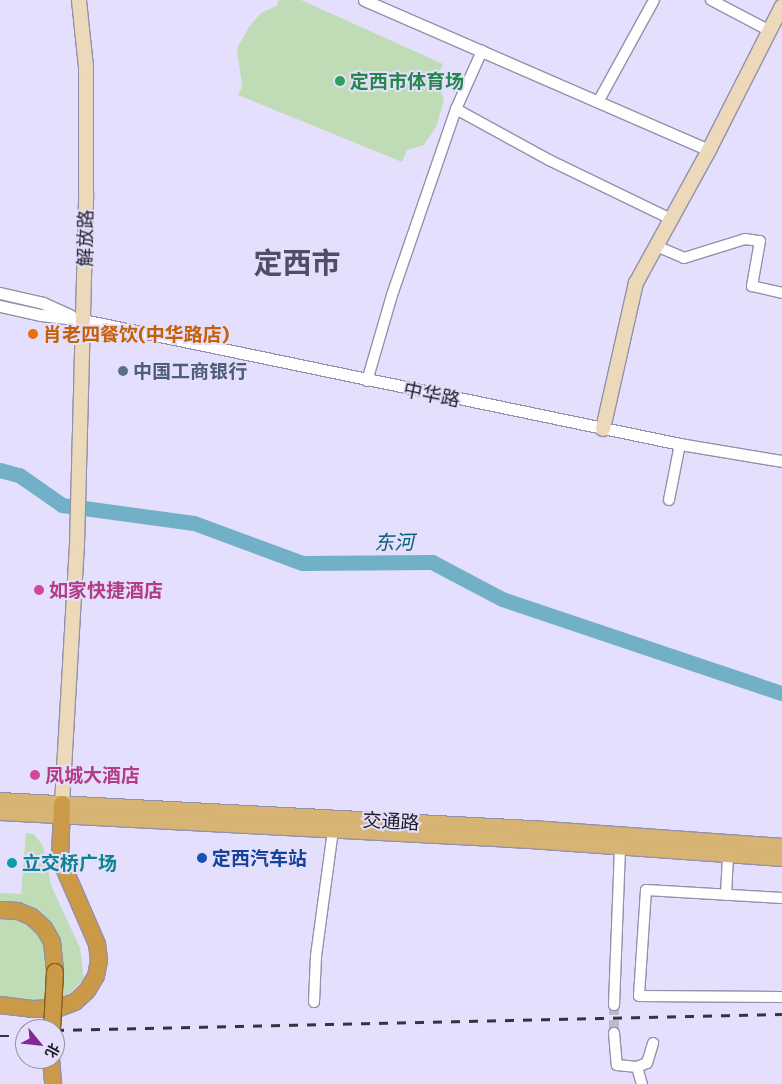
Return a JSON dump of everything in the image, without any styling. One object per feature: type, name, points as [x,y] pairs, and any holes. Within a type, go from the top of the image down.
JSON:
[{"type":"highway","points":[[0,1005],[32,1009],[60,1008],[75,1002],[87,991],[96,976],[99,960],[97,944],[60,859],[62,810]]},
{"type":"highway","points":[[0,910],[18,911],[32,917],[44,928],[52,942],[55,972],[53,1019]]},
{"type":"highway","points":[[51,1069],[52,1084]]},
{"type":"main road","name":"解放路","points":[[62,810],[79,476],[83,320],[86,67],[80,0]]},
{"type":"main road","points":[[603,429],[632,296],[656,246],[709,150],[782,6]]},
{"type":"main road","name":"交通路","points":[[0,800],[62,810],[332,830],[782,858]]},
{"type":"main road","name":"交通路","points":[[0,812],[62,810],[531,828],[782,846]]},
{"type":"street","points":[[364,0],[709,150]]},
{"type":"street","points":[[598,102],[654,0]]},
{"type":"street","points":[[711,0],[770,31]]},
{"type":"street","points":[[367,381],[392,295],[456,109],[482,52]]},
{"type":"street","points":[[456,109],[549,160],[671,219]]},
{"type":"street","points":[[656,246],[684,258],[745,239],[760,241],[752,286],[782,293]]},
{"type":"street","name":"中华路","points":[[0,293],[43,303],[83,320]]},
{"type":"street","name":"中华路","points":[[0,306],[41,315],[83,320],[603,429],[782,461]]},
{"type":"street","points":[[668,500],[680,444]]},
{"type":"street","points":[[314,1002],[316,956],[332,830]]},
{"type":"street","points":[[614,1005],[620,847]]},
{"type":"street","points":[[726,895],[728,855]]},
{"type":"street","points":[[782,898],[646,890],[639,996],[782,997]]},
{"type":"street","points":[[614,1033],[617,1065],[637,1067],[647,1063],[653,1044]]},
{"type":"street","points":[[637,1067],[641,1084]]},
{"type":"green space","name":"定西市体育场","points":[[279,0],[301,0],[443,64],[437,76],[444,101],[436,127],[424,145],[407,150],[402,162],[238,95],[242,87],[237,48],[249,27],[261,13],[276,6]]},
{"type":"green space","points":[[26,833],[34,834],[43,846],[51,885],[80,948],[84,979],[66,997],[38,1001],[20,1001],[0,996],[0,893],[21,894]]},
{"type":"waterway","name":"东河","points":[[0,470],[19,475],[62,505],[194,523],[302,563],[432,562],[502,599],[782,693]]},
{"type":"tunnel","points":[[614,1005],[614,1033]]},
{"type":"railway","points":[[65,1030],[782,1014]]},
{"type":"railway","points":[[0,1036],[15,1036]]},
{"type":"place","name":"定西市体育场","points":[[340,81]]},
{"type":"place","name":"肖老四餐饮(中华路店)","points":[[33,334]]},
{"type":"place","name":"中国工商银行","points":[[123,371]]},
{"type":"place","name":"如家快捷酒店","points":[[39,590]]},
{"type":"place","name":"凤城大酒店","points":[[35,775]]},
{"type":"place","name":"定西汽车站","points":[[202,858]]},
{"type":"place","name":"立交桥广场","points":[[12,863]]},
{"type":"district","name":"定西市","points":[[297,262]]}]
